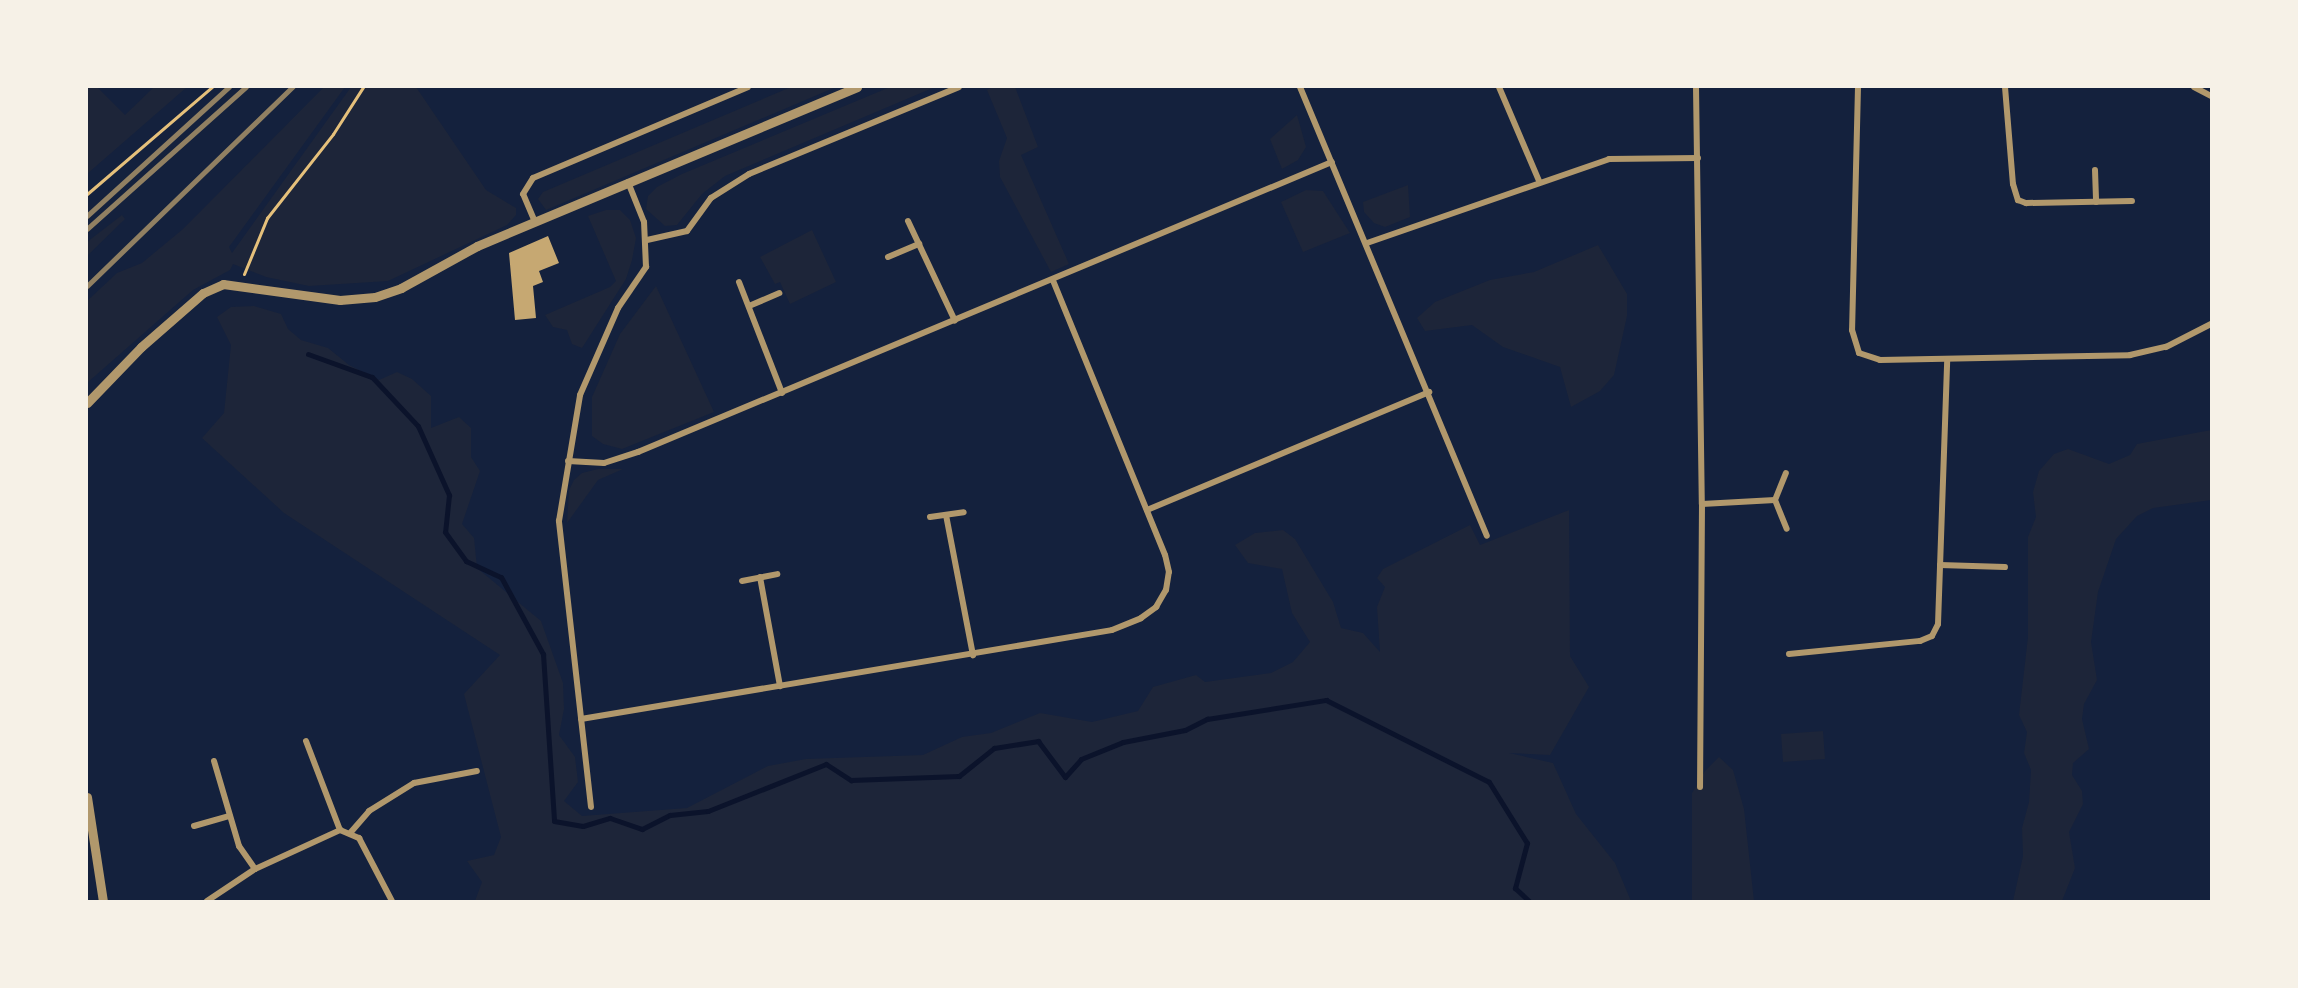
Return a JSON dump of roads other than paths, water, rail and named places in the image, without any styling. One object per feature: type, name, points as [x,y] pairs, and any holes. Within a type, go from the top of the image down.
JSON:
[{"type":"street","points":[[535,222],[523,194],[533,178],[748,87]]},
{"type":"street","points":[[87,403],[141,347],[203,293],[223,284],[240,284],[340,300],[375,297],[401,288],[477,246],[857,87]]},
{"type":"street","points":[[648,240],[687,231],[711,198],[749,174],[959,87]]},
{"type":"street","points":[[1300,87],[1367,243],[1487,536]]},
{"type":"street","points":[[1499,87],[1539,181]]},
{"type":"street","points":[[1696,87],[1702,504],[1700,787]]},
{"type":"street","points":[[1858,87],[1852,330],[1859,353],[1880,360],[2130,355],[2166,347],[2211,324]]},
{"type":"street","points":[[2005,87],[2013,184],[2018,200],[2026,203],[2132,201]]},
{"type":"street","points":[[2194,87],[2211,96]]},
{"type":"street","points":[[1367,243],[1539,181],[1609,159],[1698,158]]},
{"type":"street","points":[[568,461],[604,463],[782,393],[1053,281],[1332,162]]},
{"type":"street","points":[[2095,170],[2096,202]]},
{"type":"street","points":[[591,807],[559,521],[580,394],[618,308],[646,267],[648,240],[628,182]]},
{"type":"street","points":[[908,221],[955,321]]},
{"type":"street","points":[[888,257],[919,244]]},
{"type":"street","points":[[581,719],[1112,630],[1141,618],[1156,607],[1166,590],[1169,572],[1147,510],[1053,281]]},
{"type":"street","points":[[739,282],[782,393]]},
{"type":"street","points":[[748,306],[779,293]]},
{"type":"street","points":[[1789,654],[1920,642],[1932,636],[1938,624],[1947,360]]},
{"type":"street","points":[[1147,510],[1429,392]]},
{"type":"street","points":[[1786,473],[1775,500],[1787,529]]},
{"type":"street","points":[[1702,504],[1775,500]]},
{"type":"street","points":[[930,518],[964,512]]},
{"type":"street","points":[[946,515],[973,655]]},
{"type":"street","points":[[1940,565],[2005,567]]},
{"type":"street","points":[[742,581],[777,574]]},
{"type":"street","points":[[760,577],[780,686]]},
{"type":"street","points":[[306,741],[340,830]]},
{"type":"street","points":[[214,761],[239,846],[255,870]]},
{"type":"street","points":[[351,832],[369,811],[414,783],[477,771]]},
{"type":"street","points":[[87,797],[103,901]]},
{"type":"street","points":[[194,826],[230,816]]},
{"type":"street","points":[[207,901],[255,870],[340,830],[351,832],[359,838],[392,901]]},
{"type":"waterway","points":[[308,354],[372,377],[418,426],[449,495],[445,532],[466,561],[501,577],[543,654],[554,821],[583,826],[610,818],[642,829],[670,815],[708,811],[826,764],[851,780],[959,776],[994,748],[1038,741],[1065,777],[1081,759],[1123,742],[1185,730],[1207,719],[1326,700],[1489,782],[1527,843],[1515,888],[1529,901]]},
{"type":"railway","points":[[87,216],[229,87]]},
{"type":"railway","points":[[87,229],[246,87]]},
{"type":"railway","points":[[87,286],[292,87]]}]
